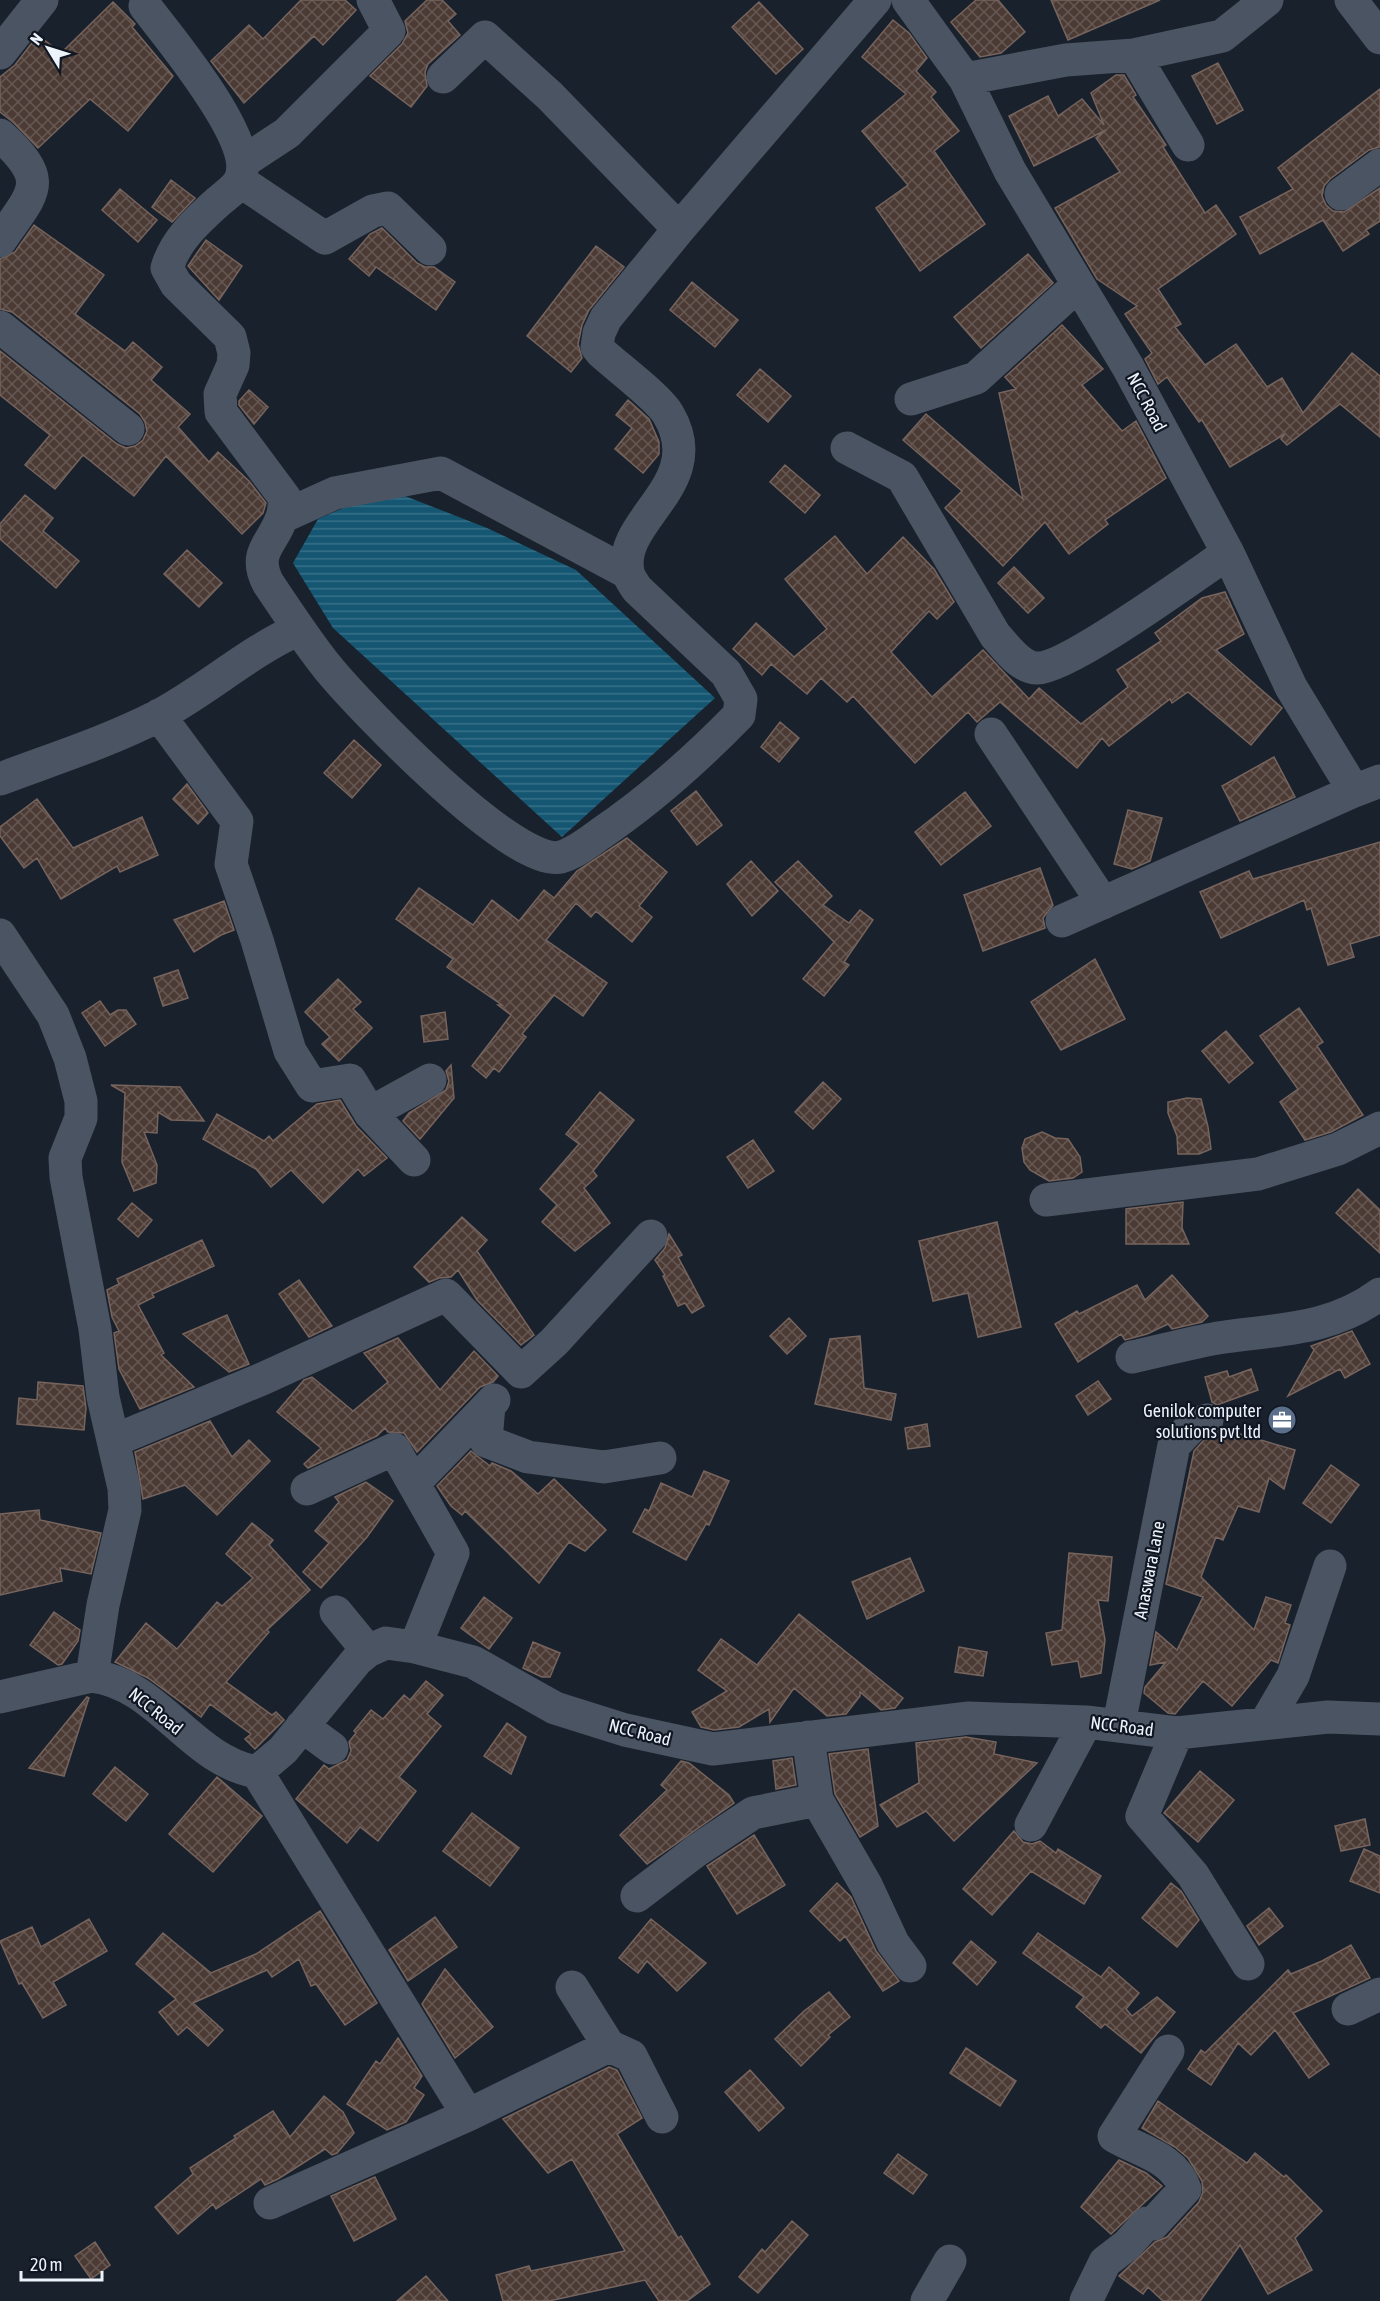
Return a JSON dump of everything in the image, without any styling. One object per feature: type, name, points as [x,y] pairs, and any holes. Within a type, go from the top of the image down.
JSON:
[{"type":"street","points":[[0,53],[42,0]]},
{"type":"street","points":[[282,517],[335,493],[441,473],[628,573],[637,588],[726,673],[741,699],[739,715],[629,814],[585,844],[560,857],[544,856],[521,845],[436,782],[328,669],[260,568],[264,550],[282,517],[285,498],[221,412],[220,394],[233,365],[234,353],[230,337],[176,284],[167,268],[171,253],[241,172],[287,133],[389,31],[373,0]]},
{"type":"street","points":[[628,573],[630,548],[674,474],[681,450],[677,431],[667,411],[601,352],[597,340],[606,318],[875,0]]},
{"type":"street","name":"NCC Road","points":[[908,0],[965,79],[1010,171],[1128,368],[1228,553],[1291,687],[1367,786]]},
{"type":"street","points":[[965,79],[1066,60],[1134,55],[1222,36],[1268,0]]},
{"type":"street","points":[[1351,0],[1380,38]]},
{"type":"street","points":[[145,2],[210,92],[239,148],[241,172],[326,238],[373,211],[388,208],[430,249]]},
{"type":"street","points":[[443,77],[485,37],[550,96],[679,229]]},
{"type":"street","points":[[1134,55],[1188,145]]},
{"type":"street","points":[[0,135],[24,158],[32,170],[33,184],[24,207],[0,242]]},
{"type":"street","points":[[1341,194],[1380,165]]},
{"type":"street","points":[[911,399],[976,378],[1078,285]]},
{"type":"street","points":[[0,327],[128,429]]},
{"type":"street","points":[[847,448],[902,477],[995,635],[1015,658],[1036,669],[1056,664],[1103,637],[1228,553]]},
{"type":"street","points":[[0,779],[73,754],[159,715],[266,644],[299,629]]},
{"type":"street","points":[[159,715],[237,821],[231,864],[257,940],[290,1051],[312,1086],[350,1080],[370,1113],[414,1160]]},
{"type":"street","points":[[991,734],[1103,903]]},
{"type":"street","points":[[1062,921],[1367,786]]},
{"type":"street","points":[[0,935],[53,1015],[70,1058],[81,1101],[81,1118],[65,1158],[66,1177],[113,1441],[124,1488],[124,1510],[103,1605],[92,1676],[0,1697]]},
{"type":"street","points":[[370,1113],[430,1080]]},
{"type":"street","points":[[1046,1200],[1258,1174],[1338,1149],[1380,1128]]},
{"type":"street","points":[[414,1483],[521,1372],[554,1342],[651,1236]]},
{"type":"street","points":[[1132,1357],[1216,1338],[1324,1323],[1363,1307],[1380,1294]]},
{"type":"street","points":[[113,1441],[262,1379],[446,1295],[521,1372]]},
{"type":"street","points":[[489,1406],[486,1441],[528,1457],[604,1467],[660,1458]]},
{"type":"street","name":"Anaswara Lane","points":[[1119,1724],[1174,1445],[1201,1422]]},
{"type":"street","points":[[307,1489],[394,1449],[453,1553],[415,1647]]},
{"type":"street","points":[[1266,1722],[1293,1676],[1330,1566]]},
{"type":"street","points":[[336,1612],[368,1651],[348,1670],[270,1762],[257,1772],[468,2115]]},
{"type":"street","name":"NCC Road","points":[[368,1651],[386,1643],[415,1647],[472,1662],[555,1708],[625,1730],[713,1749],[969,1718],[1119,1724],[1178,1733],[1328,1717],[1380,1719]]},
{"type":"street","name":"NCC Road","points":[[92,1676],[106,1678],[142,1696],[187,1736],[219,1759],[239,1769],[257,1772]]},
{"type":"street","points":[[1030,1826],[1086,1722]]},
{"type":"street","points":[[302,1726],[332,1748]]},
{"type":"street","points":[[1178,1733],[1143,1815],[1193,1875],[1248,1964]]},
{"type":"street","points":[[808,1737],[817,1800],[866,1885],[893,1943],[910,1966]]},
{"type":"street","points":[[638,1896],[696,1851],[753,1813],[817,1800]]},
{"type":"street","points":[[572,1988],[609,2046],[631,2056],[662,2117]]},
{"type":"street","points":[[1348,2009],[1380,1994]]},
{"type":"street","points":[[270,2203],[468,2115],[609,2046]]},
{"type":"street","points":[[1086,2301],[1105,2262],[1127,2245],[1147,2223],[1153,2224],[1160,2218],[1185,2189],[1182,2178],[1170,2163],[1114,2136],[1168,2051]]},
{"type":"street","points":[[927,2301],[950,2261]]},
{"type":"water","points":[[387,489],[487,528],[576,570],[715,698],[562,837],[333,628],[293,563],[318,519]]},
{"type":"building","points":[[301,0],[345,0],[356,10],[323,45],[314,36],[244,103],[211,61],[249,25],[263,39]]},
{"type":"building","points":[[427,0],[442,0],[456,14],[448,21],[460,35],[428,64],[425,72],[427,86],[411,107],[370,76],[402,44],[408,33],[405,21]]},
{"type":"building","points":[[976,0],[998,0],[1025,32],[1001,53],[980,57],[951,22]]},
{"type":"building","points":[[1051,0],[1160,0],[1068,40]]},
{"type":"building","points":[[113,2],[135,24],[132,27],[173,76],[128,131],[90,99],[38,148],[0,112],[0,77],[15,65],[38,35],[61,53]]},
{"type":"building","points":[[759,2],[803,49],[776,74],[732,27]]},
{"type":"building","points":[[893,20],[909,33],[927,58],[916,71],[936,92],[931,97],[959,131],[934,151],[985,224],[920,271],[876,208],[908,185],[862,131],[906,94],[862,57]]},
{"type":"building","points":[[1218,63],[1243,110],[1217,124],[1192,76]]},
{"type":"building","points":[[1116,75],[1124,75],[1136,95],[1133,97],[1166,145],[1163,147],[1205,213],[1216,205],[1236,234],[1158,289],[1181,324],[1175,327],[1205,365],[1236,344],[1267,387],[1282,378],[1303,413],[1352,353],[1380,376],[1380,437],[1340,404],[1287,445],[1281,439],[1285,434],[1230,467],[1202,420],[1199,422],[1167,377],[1158,384],[1145,359],[1152,353],[1125,314],[1137,306],[1097,279],[1055,208],[1120,172],[1096,138],[1106,130],[1034,166],[1009,116],[1048,96],[1058,116],[1082,99],[1104,125],[1091,93]]},
{"type":"building","points":[[1380,89],[1380,147],[1369,150],[1330,179],[1324,186],[1322,196],[1326,205],[1333,211],[1344,212],[1380,188],[1380,221],[1366,230],[1369,234],[1343,251],[1323,220],[1260,254],[1240,217],[1293,189],[1278,168]]},
{"type":"building","points":[[171,180],[195,198],[172,222],[152,207]]},
{"type":"building","points":[[120,189],[157,220],[138,242],[102,210]]},
{"type":"building","points":[[34,225],[104,275],[75,314],[125,351],[133,342],[162,367],[151,380],[190,414],[178,427],[209,462],[218,452],[249,481],[266,503],[263,513],[242,534],[166,456],[134,496],[83,455],[55,489],[25,465],[50,435],[0,395],[0,351],[117,444],[126,448],[135,446],[143,440],[147,431],[140,414],[12,312],[0,309],[0,259],[15,252]]},
{"type":"building","points":[[382,228],[417,263],[425,267],[434,267],[455,282],[436,310],[376,267],[369,276],[349,259],[370,234]]},
{"type":"building","points":[[206,240],[242,266],[219,300],[188,266]]},
{"type":"building","points":[[596,246],[624,267],[589,310],[582,325],[578,344],[582,358],[571,372],[527,336]]},
{"type":"building","points":[[1028,254],[1053,283],[981,348],[954,317]]},
{"type":"building","points":[[692,282],[738,320],[715,347],[670,310]]},
{"type":"building","points":[[1062,325],[1103,369],[1082,385],[1122,431],[1136,421],[1166,478],[1105,520],[1108,524],[1069,554],[1045,522],[1003,566],[945,508],[962,491],[903,440],[926,414],[1023,499],[999,393],[1016,389],[1005,377]]},
{"type":"building","points":[[760,369],[791,396],[768,422],[737,395]]},
{"type":"building","points":[[249,390],[268,407],[254,424],[239,405],[239,401]]},
{"type":"building","points":[[628,400],[649,419],[659,442],[659,454],[643,473],[615,449],[632,428],[616,415]]},
{"type":"building","points":[[785,465],[820,495],[805,513],[770,482]]},
{"type":"building","points":[[25,495],[53,518],[43,531],[79,561],[56,588],[0,539],[0,524]]},
{"type":"building","points":[[835,536],[867,574],[903,537],[934,569],[954,602],[937,619],[929,611],[891,652],[932,697],[983,650],[1029,699],[1039,688],[1081,724],[1128,687],[1117,670],[1161,641],[1155,633],[1202,598],[1225,592],[1244,634],[1216,650],[1282,708],[1251,745],[1188,692],[1172,703],[1170,699],[1109,746],[1102,738],[1077,768],[1000,702],[977,722],[968,712],[915,763],[853,696],[847,702],[821,678],[807,694],[771,664],[762,675],[733,649],[756,623],[794,657],[827,629],[785,579]]},
{"type":"building","points":[[187,550],[222,583],[199,607],[164,574]]},
{"type":"building","points":[[1014,567],[1044,598],[1028,613],[998,583]]},
{"type":"building","points":[[780,722],[799,738],[779,762],[761,747]]},
{"type":"building","points":[[354,740],[381,765],[352,798],[324,773]]},
{"type":"building","points":[[1274,757],[1295,797],[1240,821],[1222,786]]},
{"type":"building","points":[[187,784],[208,813],[198,824],[173,799]]},
{"type":"building","points":[[696,791],[722,825],[697,845],[671,811]]},
{"type":"building","points":[[965,792],[991,826],[941,865],[915,832]]},
{"type":"building","points":[[37,799],[73,848],[142,817],[158,855],[120,872],[117,866],[61,899],[37,858],[24,868],[0,836],[0,827]]},
{"type":"building","points":[[1128,810],[1162,818],[1150,861],[1132,869],[1114,864]]},
{"type":"building","points":[[627,838],[667,872],[639,906],[652,917],[632,942],[596,911],[591,917],[576,903],[546,940],[607,983],[583,1016],[554,995],[522,1034],[526,1037],[499,1072],[494,1068],[486,1078],[472,1066],[511,1015],[498,1005],[502,1005],[447,967],[453,959],[396,919],[419,888],[473,925],[492,900],[519,921],[544,890],[554,898],[577,871]]},
{"type":"building","points":[[1380,842],[1380,935],[1350,944],[1354,957],[1328,965],[1311,908],[1307,910],[1304,900],[1221,938],[1200,892],[1249,871],[1253,879]]},
{"type":"building","points":[[751,861],[778,891],[752,916],[727,884]]},
{"type":"building","points":[[798,861],[832,896],[823,905],[849,923],[860,910],[873,920],[844,962],[849,965],[824,996],[803,979],[834,942],[775,882]]},
{"type":"building","points":[[1040,868],[1053,905],[1043,918],[1045,928],[983,951],[964,895]]},
{"type":"building","points":[[224,901],[234,930],[221,935],[194,952],[174,920]]},
{"type":"building","points":[[1095,959],[1125,1019],[1061,1050],[1031,1002]]},
{"type":"building","points":[[178,970],[188,998],[163,1006],[154,978]]},
{"type":"building","points":[[338,979],[361,1002],[353,1009],[372,1028],[339,1061],[322,1044],[330,1037],[305,1012]]},
{"type":"building","points":[[100,1001],[110,1015],[118,1010],[126,1010],[136,1024],[105,1046],[82,1013]]},
{"type":"building","points":[[1299,1008],[1323,1042],[1317,1046],[1363,1115],[1331,1132],[1305,1140],[1280,1102],[1298,1089],[1260,1036]]},
{"type":"building","points":[[445,1012],[448,1039],[424,1042],[421,1016]]},
{"type":"building","points":[[1226,1031],[1253,1063],[1229,1083],[1202,1051]]},
{"type":"building","points":[[451,1065],[454,1098],[420,1139],[403,1121],[409,1113],[446,1090],[449,1081],[446,1071]]},
{"type":"building","points":[[823,1082],[841,1099],[813,1129],[795,1112]]},
{"type":"building","points":[[111,1085],[180,1087],[204,1121],[171,1120],[158,1112],[157,1133],[144,1132],[157,1165],[156,1183],[134,1191],[122,1162],[125,1093]]},
{"type":"building","points":[[600,1092],[634,1120],[593,1171],[597,1176],[584,1188],[610,1223],[575,1251],[542,1222],[557,1205],[540,1189],[579,1144],[566,1134]]},
{"type":"building","points":[[1187,1098],[1201,1099],[1208,1127],[1211,1149],[1199,1154],[1178,1154],[1177,1136],[1168,1113],[1168,1102]]},
{"type":"building","points":[[340,1100],[356,1126],[387,1158],[364,1176],[358,1169],[323,1203],[291,1170],[271,1187],[256,1169],[203,1139],[217,1114],[264,1141],[269,1136],[273,1141],[317,1104]]},
{"type":"building","points":[[1042,1132],[1055,1138],[1068,1139],[1080,1157],[1082,1172],[1073,1178],[1049,1181],[1030,1170],[1024,1162],[1022,1148],[1025,1139]]},
{"type":"building","points":[[753,1140],[774,1171],[748,1188],[727,1157]]},
{"type":"building","points":[[1358,1189],[1380,1210],[1380,1253],[1336,1213]]},
{"type":"building","points":[[1183,1202],[1182,1228],[1189,1244],[1126,1244],[1126,1209]]},
{"type":"building","points":[[132,1203],[152,1220],[138,1237],[118,1219]]},
{"type":"building","points":[[462,1217],[487,1240],[477,1251],[534,1335],[521,1345],[477,1300],[458,1270],[451,1277],[429,1282],[414,1267]]},
{"type":"building","points":[[997,1222],[1021,1327],[978,1337],[968,1293],[933,1301],[919,1241]]},
{"type":"building","points":[[669,1234],[682,1255],[678,1257],[704,1306],[692,1313],[685,1303],[678,1306],[663,1276],[665,1275],[655,1260],[665,1248]]},
{"type":"building","points":[[202,1240],[214,1266],[152,1294],[154,1297],[138,1305],[164,1353],[161,1355],[194,1387],[140,1409],[119,1369],[114,1333],[119,1331],[112,1317],[107,1290],[119,1284],[117,1279]]},
{"type":"building","points":[[1172,1275],[1208,1316],[1202,1322],[1172,1329],[1168,1324],[1147,1334],[1125,1340],[1121,1334],[1078,1362],[1055,1324],[1077,1311],[1079,1314],[1137,1285],[1145,1300]]},
{"type":"building","points":[[299,1280],[332,1326],[309,1337],[279,1294]]},
{"type":"building","points":[[227,1315],[249,1364],[229,1372],[183,1334]]},
{"type":"building","points":[[789,1318],[806,1336],[787,1354],[770,1336]]},
{"type":"building","points":[[1352,1331],[1370,1364],[1345,1378],[1340,1369],[1288,1396],[1314,1350],[1311,1346]]},
{"type":"building","points":[[860,1336],[864,1388],[896,1394],[891,1420],[815,1404],[830,1339]]},
{"type":"building","points":[[398,1338],[440,1390],[474,1351],[498,1376],[493,1382],[480,1387],[417,1452],[404,1433],[388,1432],[385,1428],[377,1436],[308,1468],[304,1464],[321,1448],[277,1412],[304,1380],[312,1377],[353,1411],[388,1382],[364,1353]]},
{"type":"building","points":[[1251,1369],[1258,1390],[1217,1405],[1212,1402],[1205,1377],[1227,1371],[1229,1377]]},
{"type":"building","points":[[1098,1381],[1111,1399],[1088,1415],[1076,1396]]},
{"type":"building","points":[[38,1382],[83,1386],[86,1408],[84,1430],[17,1424],[19,1398],[37,1400]]},
{"type":"building","points":[[210,1421],[232,1457],[249,1440],[270,1461],[217,1515],[185,1485],[143,1499],[135,1452]]},
{"type":"building","points":[[927,1424],[930,1446],[908,1449],[905,1428]]},
{"type":"building","points":[[1223,1429],[1295,1450],[1284,1489],[1269,1478],[1259,1512],[1238,1506],[1223,1540],[1216,1537],[1201,1577],[1254,1630],[1266,1597],[1291,1605],[1285,1623],[1290,1625],[1278,1663],[1271,1660],[1232,1706],[1203,1681],[1175,1714],[1168,1713],[1144,1693],[1145,1687],[1166,1662],[1150,1665],[1156,1632],[1177,1650],[1203,1597],[1166,1584],[1194,1451],[1204,1440],[1213,1438]]},
{"type":"building","points":[[471,1451],[490,1466],[492,1463],[511,1471],[538,1494],[554,1479],[606,1530],[585,1551],[569,1542],[539,1583],[465,1511],[462,1515],[451,1506],[437,1486]]},
{"type":"building","points":[[1331,1465],[1359,1485],[1331,1523],[1303,1503]]},
{"type":"building","points":[[704,1471],[729,1481],[709,1525],[706,1524],[686,1560],[633,1532],[645,1509],[649,1511],[661,1483],[692,1497]]},
{"type":"building","points":[[366,1482],[393,1501],[367,1537],[321,1588],[303,1572],[329,1543],[315,1531],[339,1502],[335,1497]]},
{"type":"building","points":[[39,1510],[40,1520],[101,1533],[91,1574],[60,1568],[62,1581],[0,1595],[0,1514]]},
{"type":"building","points":[[252,1523],[273,1540],[269,1545],[310,1590],[267,1630],[269,1632],[226,1682],[272,1715],[276,1712],[284,1720],[255,1749],[245,1739],[251,1734],[210,1704],[201,1717],[148,1678],[115,1662],[146,1623],[177,1649],[217,1602],[222,1606],[253,1578],[226,1554]]},
{"type":"building","points":[[1069,1553],[1112,1557],[1108,1601],[1098,1600],[1105,1640],[1101,1673],[1081,1677],[1078,1661],[1052,1665],[1046,1633],[1062,1630]]},
{"type":"building","points":[[910,1558],[924,1591],[867,1619],[852,1582]]},
{"type":"building","points":[[484,1597],[512,1618],[489,1649],[461,1628]]},
{"type":"building","points":[[54,1612],[80,1630],[78,1641],[62,1664],[58,1665],[30,1645]]},
{"type":"building","points":[[799,1614],[903,1698],[895,1708],[881,1710],[860,1692],[860,1696],[846,1714],[827,1716],[794,1688],[770,1722],[769,1709],[739,1727],[714,1730],[701,1727],[692,1712],[727,1691],[698,1670],[721,1639],[757,1665]]},
{"type":"building","points":[[533,1642],[560,1653],[550,1677],[542,1677],[523,1668]]},
{"type":"building","points":[[959,1647],[987,1652],[983,1676],[955,1672]]},
{"type":"building","points":[[426,1681],[443,1695],[427,1714],[441,1726],[399,1777],[416,1791],[378,1841],[360,1827],[347,1843],[296,1799],[324,1765],[329,1769],[347,1760],[351,1751],[349,1742],[356,1733],[354,1731],[371,1710],[383,1719],[404,1695],[410,1700]]},
{"type":"building","points":[[87,1697],[89,1698],[64,1776],[29,1768]]},
{"type":"building","points":[[507,1723],[526,1737],[511,1774],[484,1756]]},
{"type":"building","points":[[966,1737],[996,1742],[994,1754],[1037,1763],[954,1841],[926,1811],[897,1827],[880,1805],[919,1783],[916,1743]]},
{"type":"building","points":[[868,1749],[878,1826],[860,1837],[835,1794],[829,1754]]},
{"type":"building","points":[[792,1758],[796,1785],[776,1789],[773,1761]]},
{"type":"building","points":[[681,1761],[689,1763],[729,1795],[734,1803],[647,1864],[620,1835],[667,1790],[661,1785]]},
{"type":"building","points":[[115,1767],[148,1794],[126,1821],[93,1794]]},
{"type":"building","points":[[1200,1771],[1234,1800],[1198,1842],[1164,1813]]},
{"type":"building","points":[[217,1777],[262,1816],[213,1872],[169,1834]]},
{"type":"building","points":[[472,1813],[519,1848],[490,1886],[443,1851]]},
{"type":"building","points":[[1365,1819],[1370,1845],[1341,1851],[1335,1826]]},
{"type":"building","points":[[1014,1831],[1023,1842],[1032,1844],[1040,1841],[1056,1853],[1058,1849],[1101,1876],[1084,1904],[1031,1871],[992,1915],[963,1889]]},
{"type":"building","points":[[754,1835],[785,1885],[737,1914],[707,1866]]},
{"type":"building","points":[[1364,1849],[1380,1856],[1380,1893],[1350,1881]]},
{"type":"building","points":[[837,1883],[851,1897],[876,1951],[899,1981],[883,1991],[845,1936],[840,1941],[810,1911]]},
{"type":"building","points":[[1171,1883],[1181,1891],[1199,1920],[1177,1947],[1142,1918]]},
{"type":"building","points":[[1269,1908],[1283,1926],[1259,1945],[1247,1926]]},
{"type":"building","points":[[320,1911],[377,2003],[345,2025],[316,1984],[311,1986],[299,1959],[272,1977],[267,1970],[193,2003],[223,2030],[208,2046],[187,2027],[178,2035],[159,2012],[176,1999],[136,1964],[163,1933],[211,1973],[256,1954]]},
{"type":"building","points":[[435,1917],[457,1947],[408,1981],[389,1950]]},
{"type":"building","points":[[89,1919],[107,1951],[53,1982],[66,2005],[43,2018],[22,1983],[19,1984],[0,1941],[32,1927],[41,1947]]},
{"type":"building","points":[[651,1919],[706,1963],[677,1991],[647,1961],[638,1973],[619,1958]]},
{"type":"building","points":[[1038,1933],[1101,1977],[1109,1967],[1139,1993],[1126,2009],[1132,2016],[1157,1997],[1175,2012],[1141,2053],[1105,2024],[1101,2028],[1076,2007],[1084,1997],[1023,1953]]},
{"type":"building","points":[[971,1941],[996,1962],[977,1985],[953,1963]]},
{"type":"building","points":[[1351,1945],[1370,1978],[1293,2013],[1329,2064],[1309,2078],[1275,2030],[1251,2055],[1238,2043],[1211,2085],[1188,2069],[1201,2050],[1205,2053],[1288,1970],[1291,1974]]},
{"type":"building","points":[[445,1969],[493,2027],[455,2058],[422,2004]]},
{"type":"building","points":[[829,1992],[850,2017],[828,2035],[830,2037],[801,2066],[775,2039],[804,2011]]},
{"type":"building","points":[[398,2038],[422,2076],[414,2088],[424,2095],[406,2122],[387,2130],[347,2104],[376,2061],[380,2064]]},
{"type":"building","points":[[966,2048],[1016,2081],[1000,2106],[950,2073]]},
{"type":"building","points":[[609,2067],[617,2070],[642,2118],[617,2134],[678,2238],[681,2236],[710,2284],[687,2301],[659,2301],[645,2280],[549,2301],[503,2301],[496,2275],[529,2266],[531,2271],[625,2251],[572,2159],[548,2173],[503,2119]]},
{"type":"building","points":[[750,2070],[784,2108],[759,2131],[725,2092]]},
{"type":"building","points":[[324,2096],[343,2112],[354,2133],[337,2153],[332,2155],[325,2149],[278,2179],[265,2185],[261,2179],[216,2209],[213,2204],[178,2234],[155,2207],[193,2174],[190,2168],[236,2138],[234,2136],[273,2111],[290,2137]]},
{"type":"building","points":[[1158,2101],[1247,2163],[1255,2153],[1284,2177],[1286,2175],[1322,2211],[1295,2238],[1312,2270],[1268,2294],[1240,2245],[1200,2301],[1163,2301],[1148,2287],[1143,2294],[1119,2276],[1155,2242],[1167,2237],[1199,2202],[1203,2192],[1202,2181],[1188,2158],[1175,2147],[1142,2128]]},
{"type":"building","points":[[898,2154],[927,2175],[913,2194],[884,2173]]},
{"type":"building","points":[[1119,2160],[1146,2173],[1162,2186],[1111,2234],[1081,2207]]},
{"type":"building","points":[[375,2177],[396,2219],[354,2241],[331,2196]]},
{"type":"building","points":[[792,2221],[808,2235],[758,2293],[739,2277],[762,2249],[765,2252]]},
{"type":"building","points":[[95,2242],[110,2265],[91,2279],[75,2256]]},
{"type":"building","points":[[426,2276],[448,2301],[397,2301]]},
{"type":"place","name":"Genilok computer solutions pvt ltd","points":[[1282,1420]]}]
